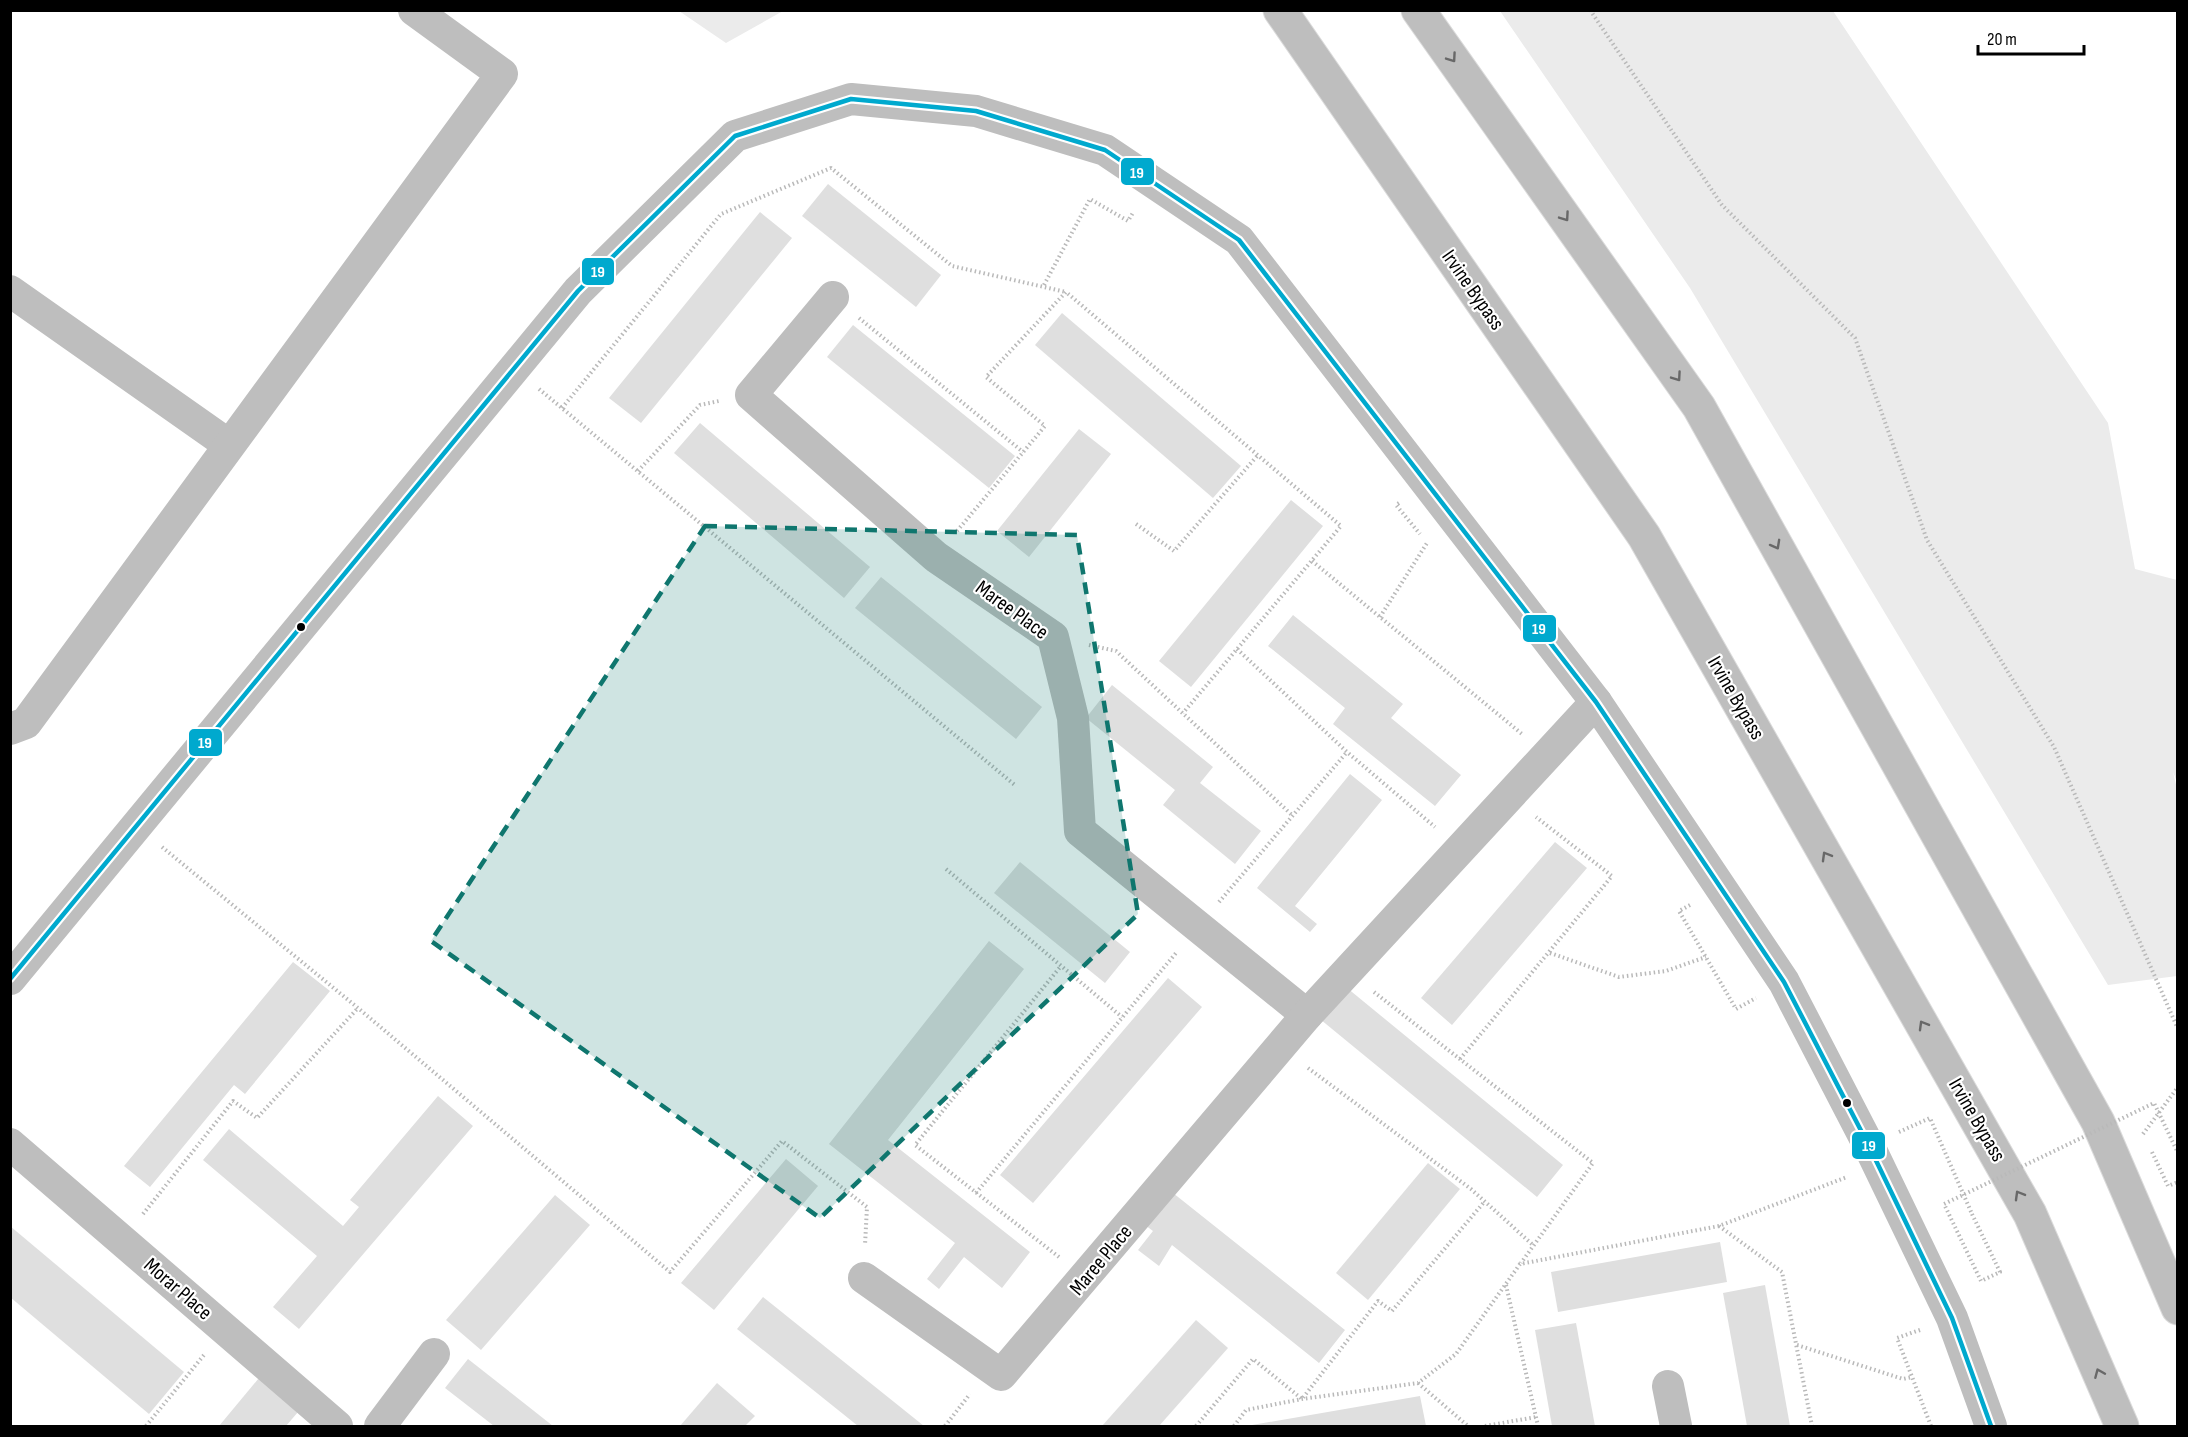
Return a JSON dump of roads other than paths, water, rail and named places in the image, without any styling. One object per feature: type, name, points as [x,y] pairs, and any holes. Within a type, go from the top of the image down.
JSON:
[{"type":"highway","name":"Irvine Bypass","points":[[1280,10],[1644,536],[2030,1214],[2122,1426]]},
{"type":"highway","points":[[1418,10],[1699,407],[2098,1122],[2178,1308]]},
{"type":"street","points":[[10,729],[26,723],[502,74],[414,10]]},
{"type":"street","points":[[10,979],[578,291],[735,136],[851,99],[976,111],[1106,150],[1239,240],[1596,702],[1784,982],[1952,1318],[1991,1426]]},
{"type":"street","points":[[10,291],[229,445]]},
{"type":"street","name":"Maree Place","points":[[832,297],[752,395],[936,557],[1053,637],[1073,718],[1080,831],[1307,1015]]},
{"type":"street","name":"Maree Place","points":[[864,1278],[1001,1375],[1307,1015],[1596,702]]},
{"type":"street","name":"Morar Place","points":[[13,1152],[123,1241],[337,1426]]},
{"type":"street","points":[[380,1426],[434,1354]]},
{"type":"street","points":[[1668,1386],[1676,1426]]}]
